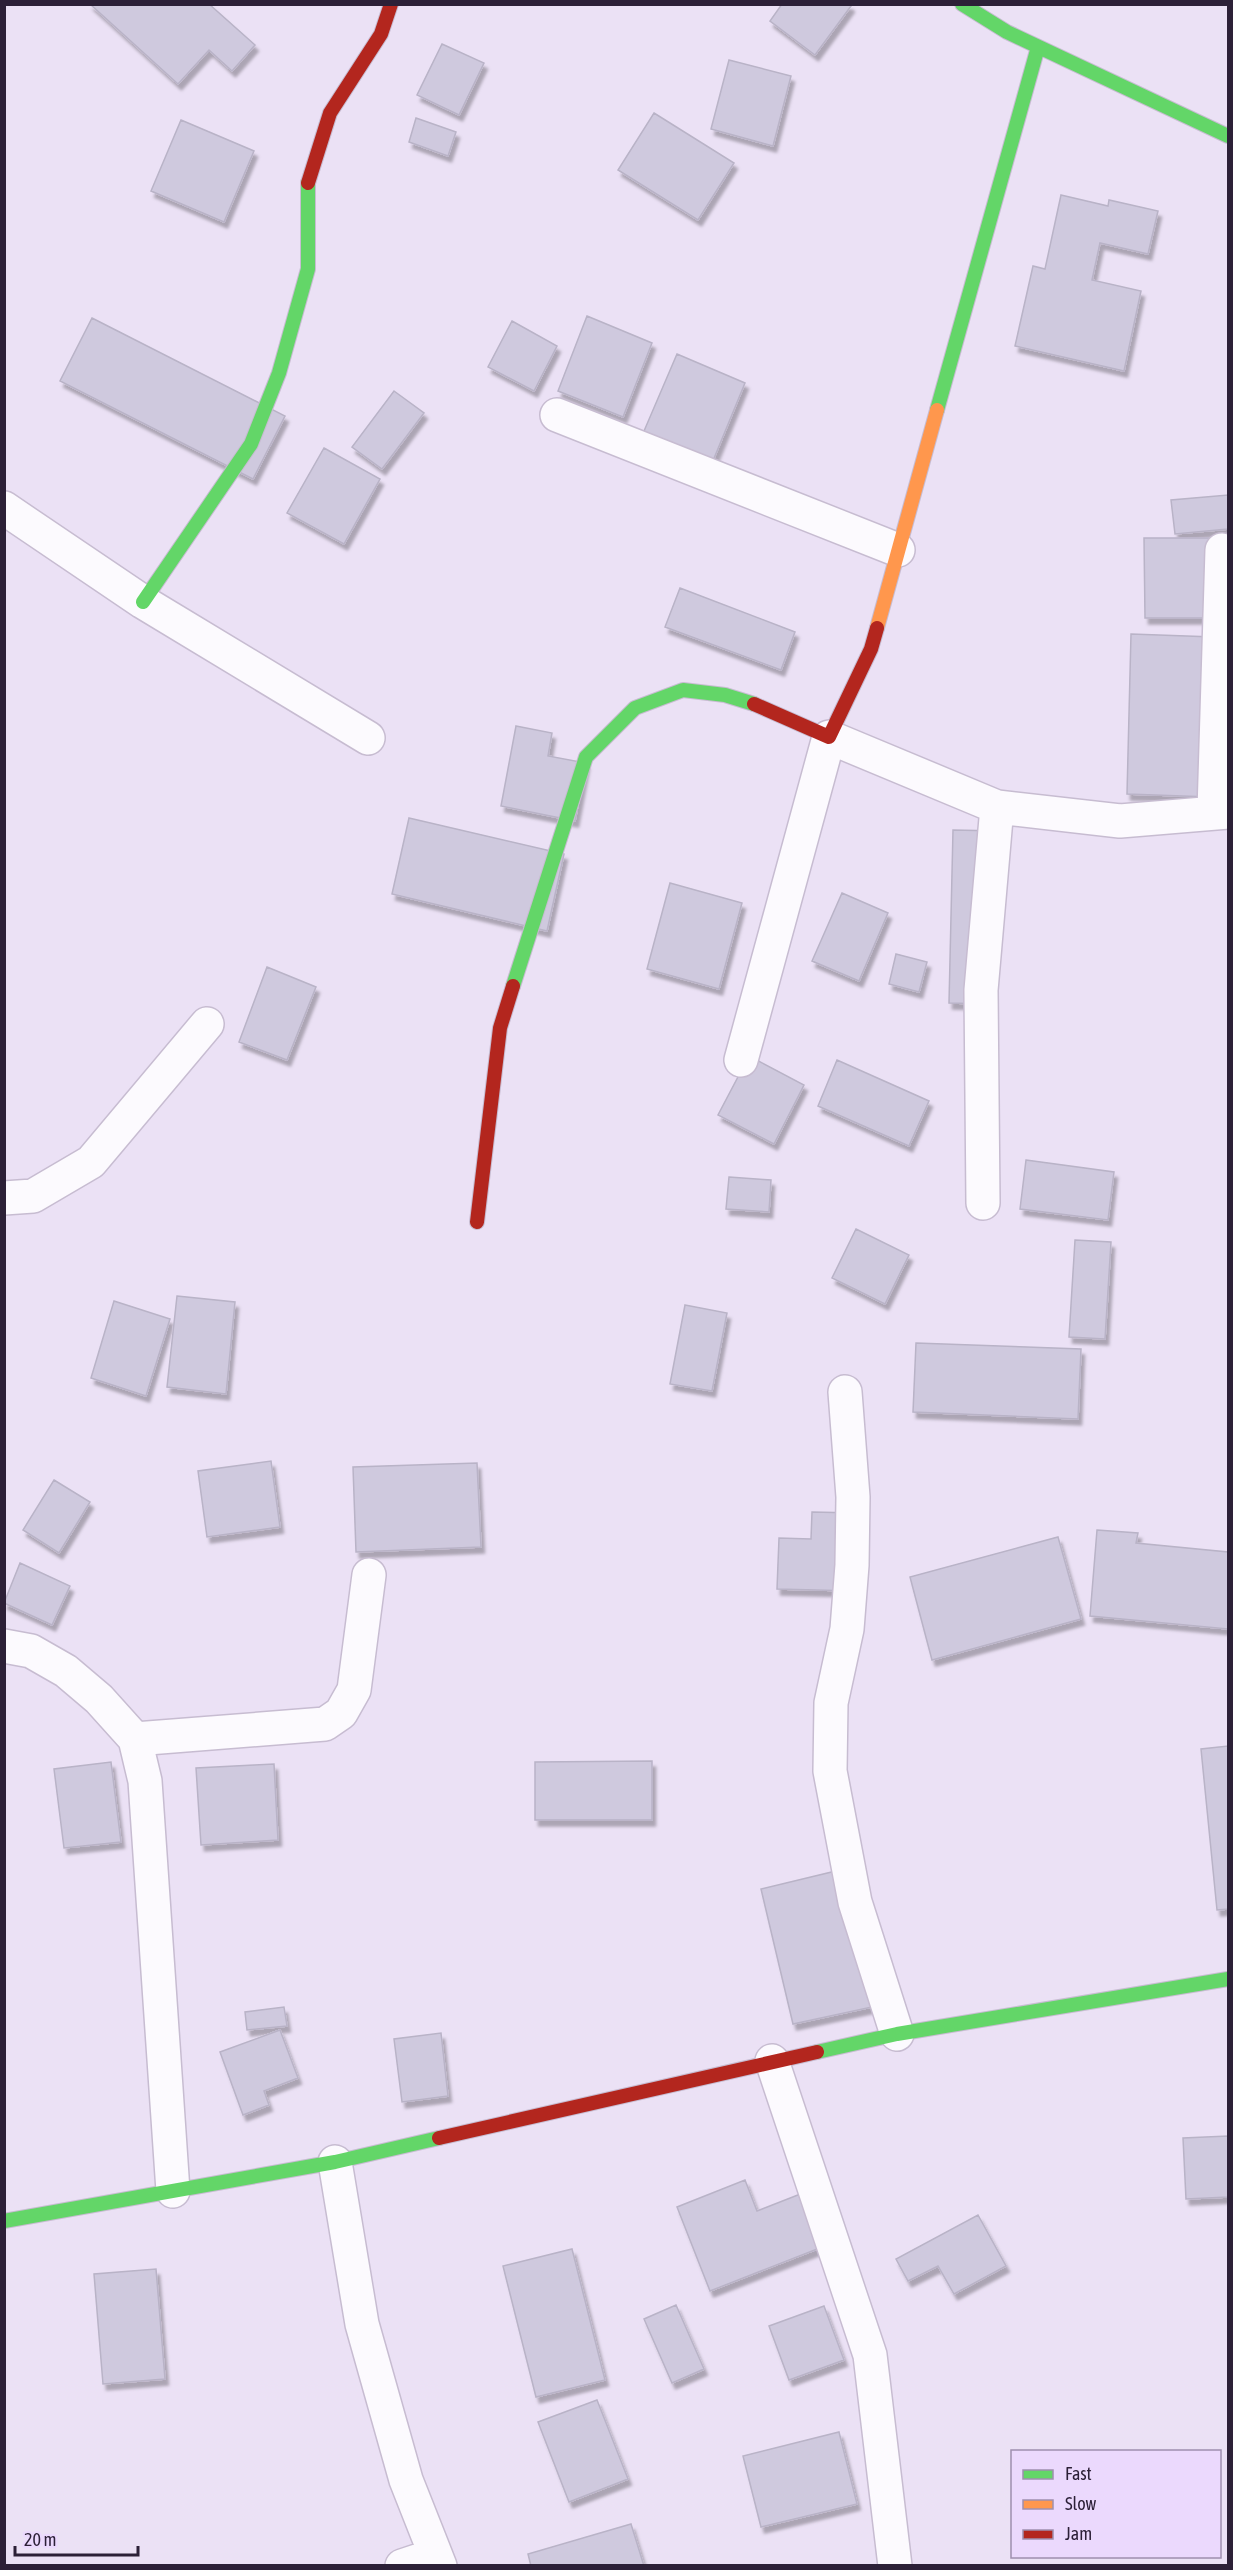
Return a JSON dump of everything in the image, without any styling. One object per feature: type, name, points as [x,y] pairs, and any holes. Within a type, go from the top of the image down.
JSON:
[{"type":"street","points":[[144,602],[251,444],[279,373],[308,269],[308,184],[330,113],[381,34],[391,4]]},
{"type":"street","points":[[962,4],[1007,32],[1228,136]]},
{"type":"street","points":[[741,1060],[828,737],[871,649],[1038,47]]},
{"type":"street","points":[[557,415],[898,550]]},
{"type":"street","points":[[4,508],[144,602],[368,738]]},
{"type":"street","points":[[477,1222],[500,1028],[586,757],[635,708],[683,690],[725,694],[769,709],[828,737],[997,807],[1120,821],[1221,812],[1222,550]]},
{"type":"street","points":[[982,1203],[981,990],[997,807]]},
{"type":"street","points":[[4,1198],[33,1196],[91,1162],[207,1024]]},
{"type":"street","points":[[845,1392],[853,1497],[852,1565],[847,1629],[831,1703],[830,1771],[855,1902],[897,2034]]},
{"type":"street","points":[[135,1739],[325,1724],[341,1713],[354,1690],[369,1575]]},
{"type":"street","points":[[4,1646],[31,1651],[66,1671],[99,1699],[135,1739],[145,1781],[173,2191]]},
{"type":"street","points":[[4,2221],[335,2162],[897,2034],[1228,1979]]},
{"type":"street","points":[[772,2061],[870,2355],[895,2565]]},
{"type":"street","points":[[335,2162],[362,2324],[406,2480],[438,2560],[402,2565]]},
{"type":"building","points":[[90,4],[209,4],[255,45],[232,71],[209,50],[178,84]]},
{"type":"building","points":[[782,4],[849,4],[851,6],[815,55],[770,21]]},
{"type":"building","points":[[442,44],[484,63],[459,115],[417,95]]},
{"type":"building","points":[[729,60],[791,76],[773,146],[711,129]]},
{"type":"building","points":[[654,113],[734,163],[698,220],[618,170]]},
{"type":"building","points":[[416,118],[456,132],[448,156],[409,142]]},
{"type":"building","points":[[181,120],[254,151],[224,222],[151,191]]},
{"type":"building","points":[[1061,195],[1108,206],[1109,200],[1158,211],[1148,254],[1100,243],[1092,280],[1141,291],[1124,371],[1015,346],[1033,266],[1045,269]]},
{"type":"building","points":[[587,316],[652,343],[623,417],[558,391]]},
{"type":"building","points":[[92,318],[285,416],[253,479],[60,381]]},
{"type":"building","points":[[512,321],[557,346],[534,391],[488,367]]},
{"type":"building","points":[[677,354],[745,383],[710,468],[641,438]]},
{"type":"building","points":[[394,391],[424,413],[382,469],[352,447]]},
{"type":"building","points":[[324,448],[380,479],[344,544],[287,513]]},
{"type":"building","points":[[1228,495],[1228,529],[1175,534],[1171,500]]},
{"type":"building","points":[[1144,538],[1226,538],[1226,618],[1145,618]]},
{"type":"building","points":[[680,588],[795,632],[781,670],[665,627]]},
{"type":"building","points":[[1131,634],[1214,637],[1210,797],[1127,794]]},
{"type":"building","points":[[516,726],[552,733],[548,756],[586,763],[575,821],[501,806]]},
{"type":"building","points":[[409,818],[564,854],[547,931],[392,894]]},
{"type":"building","points":[[953,830],[1000,831],[988,1004],[949,1003]]},
{"type":"building","points":[[670,883],[742,903],[719,989],[647,969]]},
{"type":"building","points":[[842,893],[888,913],[859,981],[812,961]]},
{"type":"building","points":[[896,954],[927,962],[919,992],[889,984]]},
{"type":"building","points":[[267,967],[316,987],[287,1060],[239,1042]]},
{"type":"building","points":[[749,1056],[804,1085],[774,1144],[718,1115]]},
{"type":"building","points":[[837,1060],[929,1101],[909,1146],[818,1106]]},
{"type":"building","points":[[1026,1160],[1114,1172],[1108,1220],[1020,1209]]},
{"type":"building","points":[[729,1177],[771,1180],[769,1212],[726,1209]]},
{"type":"building","points":[[856,1229],[909,1255],[885,1304],[832,1278]]},
{"type":"building","points":[[1075,1240],[1111,1242],[1105,1339],[1069,1337]]},
{"type":"building","points":[[177,1296],[235,1302],[226,1394],[167,1387]]},
{"type":"building","points":[[114,1301],[170,1319],[146,1396],[91,1378]]},
{"type":"building","points":[[685,1305],[727,1313],[712,1391],[670,1384]]},
{"type":"building","points":[[916,1343],[1081,1349],[1078,1419],[913,1412]]},
{"type":"building","points":[[271,1461],[280,1527],[207,1537],[198,1471]]},
{"type":"building","points":[[477,1463],[481,1547],[356,1552],[353,1467]]},
{"type":"building","points":[[54,1480],[90,1502],[59,1553],[23,1530]]},
{"type":"building","points":[[812,1512],[857,1513],[855,1591],[777,1589],[779,1538],[811,1539]]},
{"type":"building","points":[[1097,1530],[1138,1533],[1136,1543],[1228,1552],[1228,1629],[1090,1616]]},
{"type":"building","points":[[1058,1537],[1081,1619],[932,1660],[910,1577]]},
{"type":"building","points":[[20,1563],[70,1586],[52,1625],[4,1603]]},
{"type":"building","points":[[20,1563],[70,1586],[52,1625],[4,1603]]},
{"type":"building","points":[[1228,1746],[1228,1909],[1217,1910],[1201,1749]]},
{"type":"building","points":[[652,1761],[652,1820],[535,1820],[535,1762]]},
{"type":"building","points":[[111,1762],[121,1842],[64,1848],[54,1769]]},
{"type":"building","points":[[111,1762],[121,1842],[64,1848],[54,1769]]},
{"type":"building","points":[[274,1764],[278,1840],[201,1845],[196,1768]]},
{"type":"building","points":[[274,1764],[278,1840],[201,1845],[196,1768]]},
{"type":"building","points":[[840,1870],[872,2007],[793,2024],[761,1889]]},
{"type":"building","points":[[284,2007],[287,2026],[247,2030],[245,2012]]},
{"type":"building","points":[[284,2007],[287,2026],[247,2030],[245,2012]]},
{"type":"building","points":[[280,2030],[298,2078],[264,2091],[269,2105],[243,2115],[220,2052]]},
{"type":"building","points":[[280,2030],[298,2078],[264,2091],[269,2105],[243,2115],[220,2052]]},
{"type":"building","points":[[441,2033],[448,2096],[402,2102],[394,2039]]},
{"type":"building","points":[[441,2033],[448,2096],[402,2102],[394,2039]]},
{"type":"building","points":[[1228,2136],[1228,2197],[1186,2199],[1183,2138]]},
{"type":"building","points":[[745,2180],[757,2211],[808,2191],[830,2244],[710,2291],[677,2207]]},
{"type":"building","points":[[978,2215],[1006,2266],[954,2294],[938,2266],[908,2281],[896,2259]]},
{"type":"building","points":[[572,2249],[605,2380],[536,2397],[503,2266]]},
{"type":"building","points":[[572,2249],[605,2380],[536,2397],[503,2266]]},
{"type":"building","points":[[156,2269],[165,2379],[103,2384],[94,2274]]},
{"type":"building","points":[[156,2269],[165,2379],[103,2384],[94,2274]]},
{"type":"building","points":[[676,2305],[704,2369],[672,2383],[644,2319]]},
{"type":"building","points":[[676,2305],[704,2369],[672,2383],[644,2319]]},
{"type":"building","points":[[824,2306],[844,2360],[789,2380],[769,2326]]},
{"type":"building","points":[[824,2306],[844,2360],[789,2380],[769,2326]]},
{"type":"building","points":[[597,2400],[628,2479],[569,2502],[538,2422]]},
{"type":"building","points":[[597,2400],[628,2479],[569,2502],[538,2422]]},
{"type":"building","points":[[839,2432],[857,2504],[761,2527],[743,2456]]},
{"type":"building","points":[[839,2432],[857,2504],[761,2527],[743,2456]]},
{"type":"building","points":[[631,2524],[644,2566],[531,2566],[528,2554]]},
{"type":"building","points":[[631,2524],[644,2566],[531,2566],[528,2554]]},
{"type":"traffic: fast","points":[[962,4],[1007,32],[1228,136]]},
{"type":"traffic: fast","points":[[937,410],[1038,47]]},
{"type":"traffic: fast","points":[[143,602],[251,444],[279,373],[308,269],[308,183]]},
{"type":"traffic: fast","points":[[513,986],[586,757],[635,708],[683,690],[725,695],[754,704]]},
{"type":"traffic: fast","points":[[817,2052],[897,2034],[1228,1979]]},
{"type":"traffic: fast","points":[[4,2221],[335,2162],[439,2138]]},
{"type":"traffic: slow","points":[[877,628],[937,410]]},
{"type":"traffic: jam","points":[[308,183],[330,113],[381,34],[391,4]]},
{"type":"traffic: jam","points":[[754,704],[829,737],[871,649],[877,628]]},
{"type":"traffic: jam","points":[[477,1222],[500,1028],[513,986]]},
{"type":"traffic: jam","points":[[439,2138],[817,2052]]}]
